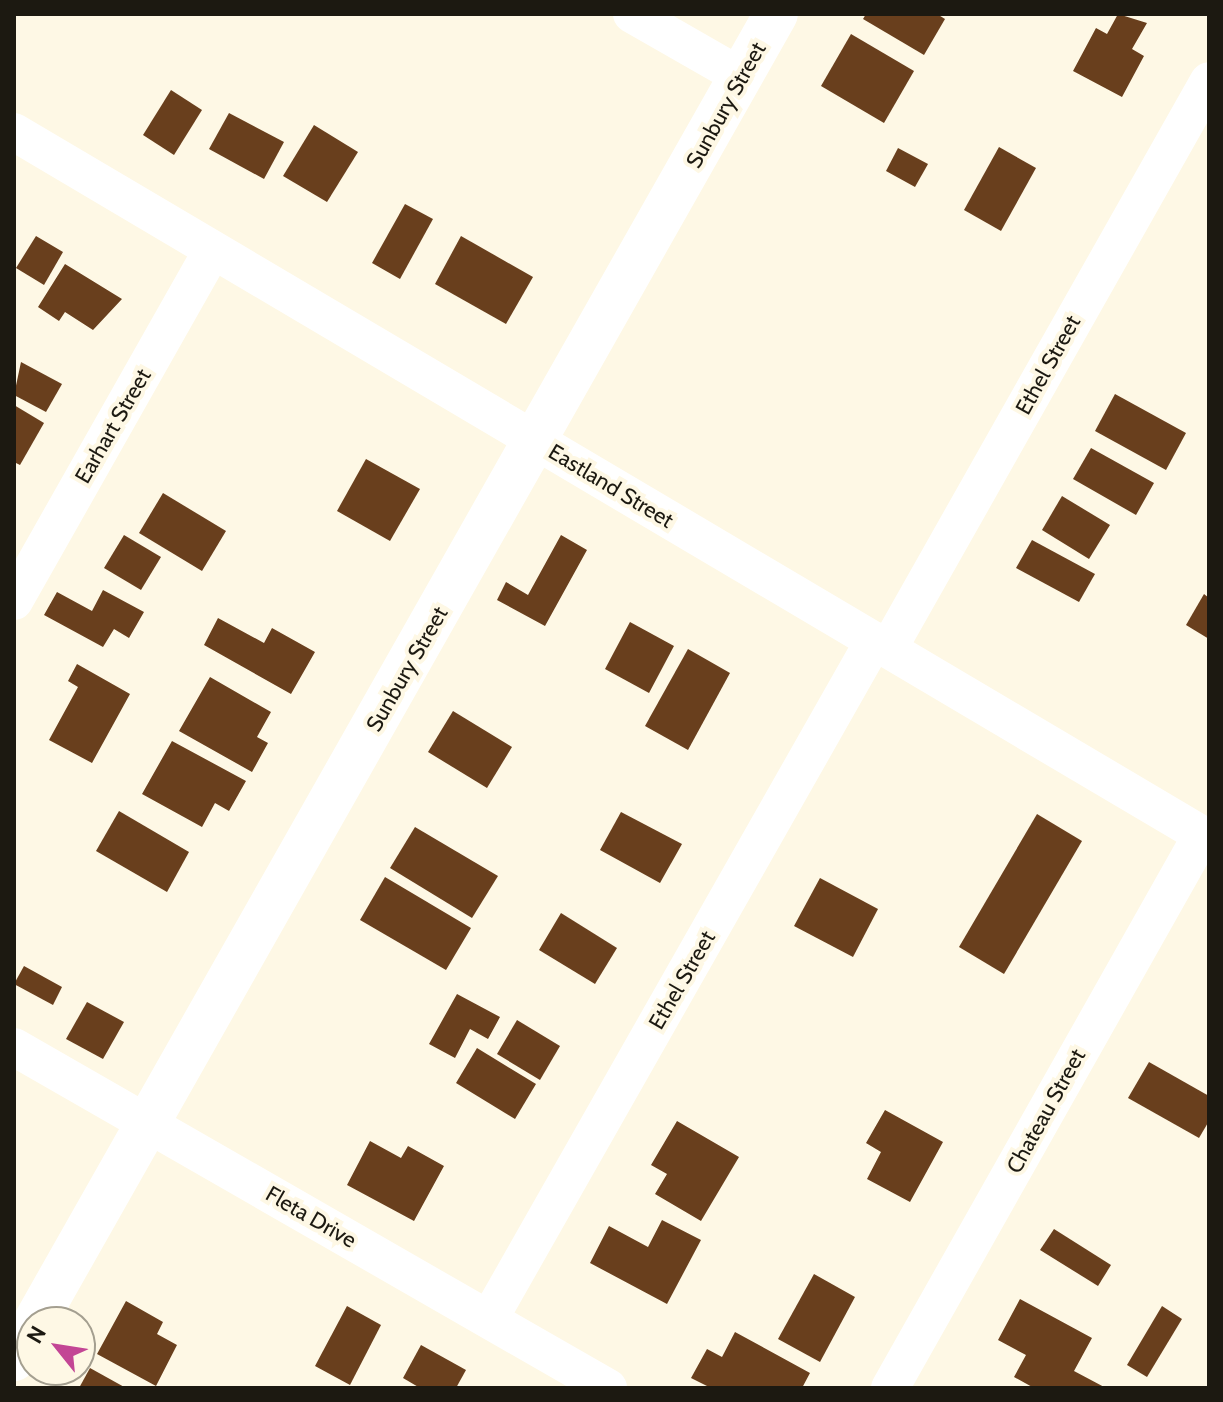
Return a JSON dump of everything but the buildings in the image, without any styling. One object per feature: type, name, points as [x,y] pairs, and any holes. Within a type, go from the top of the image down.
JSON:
[{"type":"street","points":[[632,14],[742,77]]},
{"type":"street","name":"Sunbury Street","points":[[44,1306],[537,441],[776,14]]},
{"type":"street","name":"Ethel Street","points":[[489,1319],[1209,81]]},
{"type":"street","name":"Eastland Street","points":[[14,132],[1206,837]]},
{"type":"street","name":"Earhart Street","points":[[14,601],[212,251]]},
{"type":"street","name":"Chateau Street","points":[[890,1388],[1206,837]]},
{"type":"street","name":"Fleta Drive","points":[[14,1047],[608,1388]]}]
